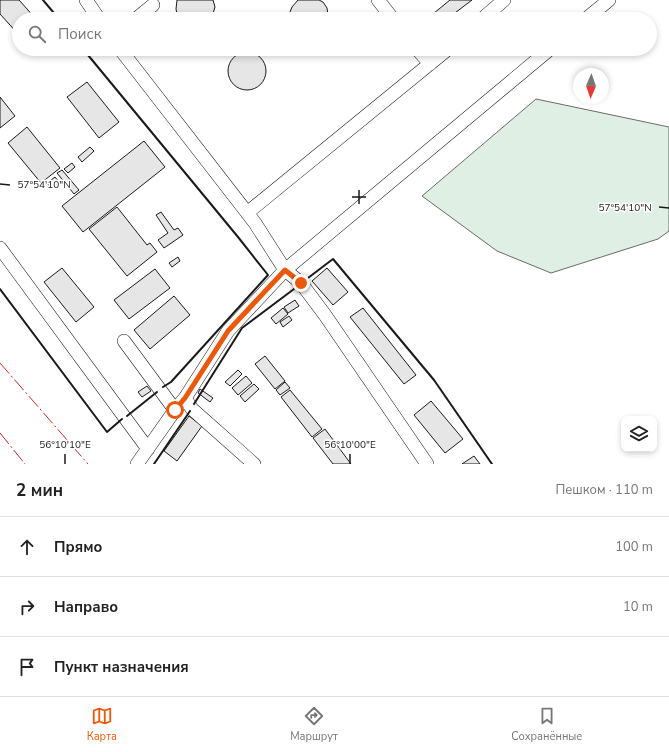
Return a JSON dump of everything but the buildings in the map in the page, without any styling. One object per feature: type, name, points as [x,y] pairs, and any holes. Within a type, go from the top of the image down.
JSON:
[{"type":"lane","points":[[86,0],[94,12]]},
{"type":"lane","points":[[378,0],[387,12]]},
{"type":"lane","points":[[490,12],[504,0]]},
{"type":"lane","points":[[594,12],[609,0]]},
{"type":"lane","points":[[144,12],[153,5]]},
{"type":"lane","points":[[125,56],[255,223],[285,270],[301,283],[325,315],[427,464]]},
{"type":"lane","points":[[423,56],[430,64]]},
{"type":"lane","points":[[247,213],[440,56]]},
{"type":"lane","points":[[137,464],[185,398],[228,331],[285,270],[542,56]]},
{"type":"lane","points":[[0,248],[148,449]]},
{"type":"lane","points":[[124,341],[175,410]]},
{"type":"lane","points":[[185,398],[192,408],[254,464]]},
{"type":"green space","points":[[536,99],[669,127],[669,231],[658,239],[551,273],[497,251],[422,196]]},
{"type":"wall","points":[[43,0],[53,12]]},
{"type":"wall","points":[[89,56],[268,275],[171,382],[163,387]]},
{"type":"wall","points":[[304,281],[333,259],[434,380],[492,464]]},
{"type":"wall","points":[[194,404],[242,328],[298,286]]},
{"type":"wall","points":[[0,289],[107,432],[122,419]]},
{"type":"wall","points":[[127,416],[157,392]]},
{"type":"wall","points":[[154,464],[190,411]]},
{"type":"power","points":[[0,363],[88,464]]},
{"type":"power","points":[[0,433],[25,464]]},
{"type":"route","points":[[175,410],[185,398],[228,331],[285,270],[301,283]]}]
